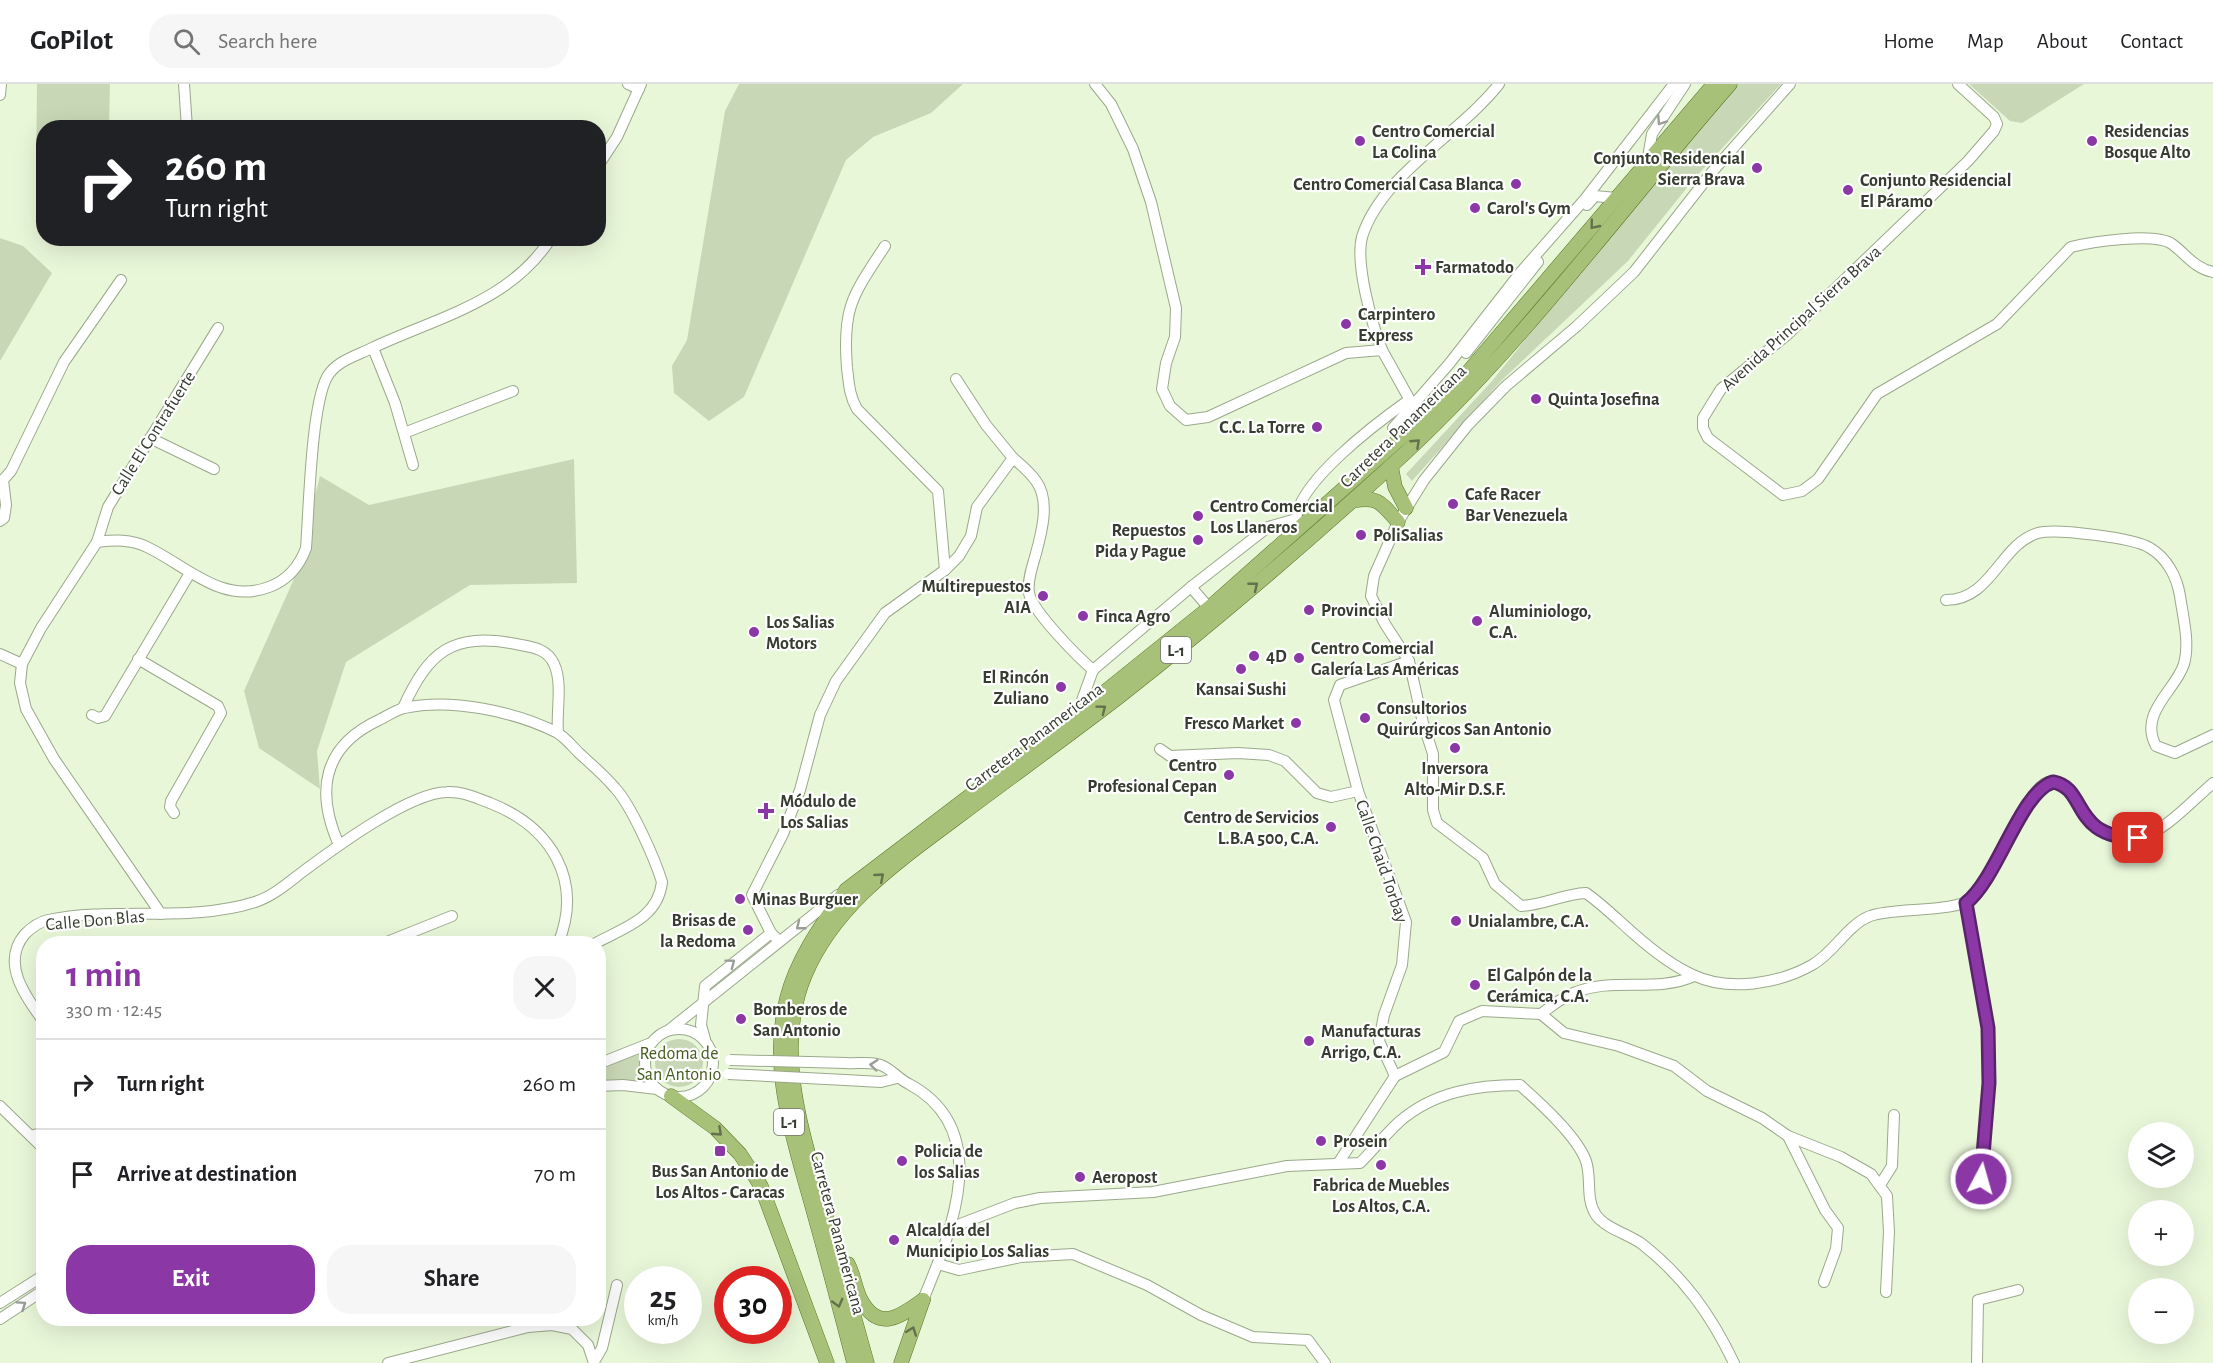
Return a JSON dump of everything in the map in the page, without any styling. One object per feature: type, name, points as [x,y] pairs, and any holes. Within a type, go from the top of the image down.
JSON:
[{"type":"main road","name":"L-1","points":[[1685,116],[1705,84]]},
{"type":"main road","name":"Carretera Panamericana","points":[[854,1363],[791,1128],[782,1084],[780,1045],[786,998],[795,971],[846,890],[1076,715],[1209,608],[1298,525],[1414,408],[1468,372],[1714,84]]},
{"type":"main road","name":"Carretera Panamericana","points":[[867,1363],[801,1129],[794,1088],[792,1027],[804,976],[834,925],[884,873],[1121,695],[1300,549],[1391,466],[1478,380],[1730,84]]},
{"type":"main road","points":[[1391,466],[1395,487],[1406,508]]},
{"type":"main road","points":[[1352,501],[1369,498],[1379,501],[1398,522]]},
{"type":"main road","points":[[671,1096],[721,1134],[740,1154],[761,1186],[827,1363]]},
{"type":"main road","name":"L-1","points":[[832,1238],[850,1268],[860,1300],[871,1313],[881,1319],[900,1317],[923,1300]]},
{"type":"main road","points":[[901,1363],[923,1300]]},
{"type":"street","points":[[0,95],[2,84]]},
{"type":"street","points":[[184,84],[186,120]]},
{"type":"street","points":[[606,154],[617,137],[640,86],[628,84]]},
{"type":"street","points":[[1095,84],[1111,104],[1133,148],[1151,202],[1176,308],[1175,337],[1166,363],[1162,389],[1170,406],[1186,420],[1208,417],[1346,353],[1382,350]]},
{"type":"street","points":[[1414,408],[1382,350],[1369,318],[1363,272],[1362,239],[1378,204],[1499,84]]},
{"type":"street","points":[[1076,715],[1093,670],[1191,587],[1268,527],[1298,525],[1310,489],[1330,464],[1361,433],[1414,408],[1520,273],[1585,199],[1674,84]]},
{"type":"street","points":[[1647,163],[1652,134],[1685,84]]},
{"type":"street","points":[[1790,84],[1712,172],[1634,272],[1577,326],[1506,386],[1468,425],[1424,480],[1398,522],[1374,576],[1371,596],[1385,624],[1409,661],[1423,723],[1433,754],[1433,810],[1437,823],[1483,858],[1495,884],[1521,906],[1546,902],[1566,894],[1586,892],[1635,935],[1694,976],[1746,984],[1781,978],[1815,964],[1868,916],[1966,903],[1983,886],[2030,802],[2044,784],[2053,782],[2066,788],[2085,817],[2103,833],[2119,838],[2138,838],[2173,818],[2213,783]]},
{"type":"street","name":"Avenida Principal Sierra Brava","points":[[1958,84],[1994,117],[1997,124],[1994,131],[1968,161],[1788,334],[1721,389],[1703,418],[1703,428],[1708,438],[1771,488],[1783,495],[1802,491],[1818,479],[1877,394],[1997,324],[2071,247],[2085,243],[2155,238],[2170,242],[2199,269],[2213,272]]},
{"type":"street","points":[[1393,428],[1483,334],[1558,238],[1595,196],[1616,198]]},
{"type":"street","points":[[97,542],[119,540],[134,542],[147,547],[190,573],[229,591],[259,591],[281,582],[301,562],[306,548],[322,388],[328,375],[343,361],[492,295],[522,273],[544,246]]},
{"type":"street","points":[[885,246],[854,293],[844,332],[850,396],[857,409],[918,468],[938,491],[945,570]]},
{"type":"street","points":[[0,521],[4,518],[6,505],[2,480],[11,471],[64,362],[122,280]]},
{"type":"street","name":"Calle El Contrafuerte","points":[[22,664],[97,542],[108,507],[218,328]]},
{"type":"street","points":[[373,348],[404,433],[413,465]]},
{"type":"street","points":[[956,379],[986,425],[1013,458],[1037,482],[1044,502],[1041,535],[1032,566],[1029,593],[1034,605],[1075,654],[1093,670]]},
{"type":"street","points":[[404,433],[513,391]]},
{"type":"street","points":[[150,438],[214,470]]},
{"type":"street","points":[[775,937],[752,895],[783,834],[800,790],[820,715],[836,681],[885,613],[945,570],[959,556],[971,536],[977,507],[1013,458]]},
{"type":"street","points":[[1946,600],[1960,600],[1973,594],[2023,541],[2039,532],[2075,532],[2150,547],[2170,567],[2179,590],[2186,633],[2184,664],[2161,699],[2152,726],[2152,738],[2156,746],[2175,753],[2213,735]]},
{"type":"street","points":[[92,715],[98,718],[105,716],[190,573]]},
{"type":"street","points":[[1191,587],[1209,608]]},
{"type":"street","points":[[403,708],[417,677],[441,651],[469,640],[490,639],[540,649],[549,656],[558,675],[558,732]]},
{"type":"street","points":[[0,654],[22,664],[20,684],[26,709],[54,759],[161,914]]},
{"type":"street","points":[[138,659],[218,706],[221,713],[171,801],[170,807],[174,813]]},
{"type":"street","name":"Calle Chaid Torbay","points":[[1395,1076],[1379,1041],[1384,1015],[1402,965],[1406,946],[1406,922],[1358,791],[1334,700],[1340,685],[1409,661]]},
{"type":"street","points":[[339,845],[330,825],[326,797],[329,772],[338,750],[349,737],[403,708],[457,705],[480,708],[558,732],[617,789],[662,882],[661,895],[643,918],[606,938]]},
{"type":"street","points":[[1160,749],[1170,756],[1222,753],[1269,755],[1285,761],[1317,793],[1331,796],[1358,791]]},
{"type":"street","name":"Calle Don Blas","points":[[36,1011],[17,984],[13,959],[23,935],[46,921],[96,916],[161,914],[232,907],[257,902],[279,889],[339,845],[402,807],[446,792],[465,794],[515,813],[531,825],[551,849],[560,867],[568,899],[561,936]]},
{"type":"street","points":[[606,1061],[651,1043],[669,1030],[775,937],[846,890]]},
{"type":"street","points":[[1966,903],[1988,1028],[1989,1083],[1981,1179]]},
{"type":"street","points":[[404,936],[452,916]]},
{"type":"street","points":[[1339,1162],[1395,1076],[1444,1052],[1459,1022],[1470,1014],[1482,1011],[1541,1014],[1577,991],[1676,984],[1694,976]]},
{"type":"street","points":[[702,1001],[701,1025],[713,1056],[713,1069],[708,1082]]},
{"type":"street","points":[[1541,1014],[1564,1034],[1619,1046],[1674,1066],[1707,1091],[1762,1118],[1788,1136],[1841,1157],[1871,1174],[1887,1196],[1889,1232],[1886,1292]]},
{"type":"street","points":[[669,1030],[688,1030],[705,1039]]},
{"type":"street","points":[[651,1043],[646,1053],[646,1073],[657,1089]]},
{"type":"street","points":[[713,1056],[730,1060],[883,1065],[897,1078],[919,1090],[935,1103],[955,1137],[960,1155],[961,1175],[950,1228],[923,1300]]},
{"type":"street","points":[[606,1086],[657,1089],[671,1096],[685,1097],[698,1092],[708,1082],[728,1074],[880,1082],[897,1078]]},
{"type":"street","points":[[950,1228],[1016,1203],[1040,1198],[1153,1192],[1287,1166],[1339,1162],[1360,1163],[1399,1122],[1423,1103],[1454,1092],[1492,1085],[1520,1085],[1571,1137],[1586,1161],[1590,1202],[1597,1217],[1636,1239],[1659,1257],[1706,1310],[1734,1363]]},
{"type":"street","points":[[0,1106],[36,1141]]},
{"type":"street","points":[[1880,1185],[1892,1166],[1894,1115]]},
{"type":"street","points":[[31,1136],[36,1134]]},
{"type":"street","points":[[31,1136],[36,1139]]},
{"type":"street","points":[[1788,1136],[1825,1210],[1838,1228],[1836,1249],[1824,1282]]},
{"type":"street","points":[[938,1264],[959,1270],[1021,1257],[1073,1254],[1147,1285],[1201,1315],[1253,1337],[1308,1340],[1325,1363]]},
{"type":"street","points":[[0,1303],[36,1280]]},
{"type":"street","points":[[594,1362],[602,1348],[617,1285]]},
{"type":"street","points":[[1977,1363],[1978,1300],[2018,1290]]},
{"type":"street","points":[[0,1319],[36,1295]]},
{"type":"street","points":[[388,1363],[536,1326]]},
{"type":"street","points":[[560,1326],[572,1329],[588,1345],[594,1362]]},
{"type":"green space","points":[[37,84],[110,84],[109,120],[37,120]]},
{"type":"green space","points":[[739,84],[963,84],[931,113],[873,137],[846,160],[744,397],[709,421],[674,393],[672,366],[687,340],[725,111]]},
{"type":"green space","points":[[1738,84],[1781,84],[1694,179],[1628,261],[1501,381],[1412,481],[1406,474],[1492,381],[1631,208]]},
{"type":"green space","points":[[1969,84],[2084,84],[2022,123],[2010,121]]},
{"type":"green space","points":[[0,238],[23,246],[52,273],[0,361]]},
{"type":"green space","points":[[574,459],[577,583],[470,585],[346,662],[317,751],[320,789],[259,748],[244,691],[293,581],[320,476],[369,505]]},
{"type":"green space","name":"Redoma de San Antonio","points":[[679,1039],[696,1046],[703,1063],[696,1080],[679,1087],[662,1080],[655,1063],[662,1046]]},
{"type":"green space","points":[[641,1050],[639,1073],[643,1082],[606,1083],[606,1068]]},
{"type":"place","name":"Centro Comercial La Colina","points":[[1360,141]]},
{"type":"place","name":"Residencias Bosque Alto","points":[[2092,141]]},
{"type":"place","name":"Conjunto Residencial Sierra Brava","points":[[1757,168]]},
{"type":"place","name":"Centro Comercial Casa Blanca","points":[[1516,184]]},
{"type":"place","name":"Conjunto Residencial El Páramo","points":[[1848,190]]},
{"type":"place","name":"Carol's Gym","points":[[1475,208]]},
{"type":"place","name":"Farmatodo","points":[[1423,267]]},
{"type":"place","name":"Carpintero Express","points":[[1346,324]]},
{"type":"place","name":"Quinta Josefina","points":[[1536,399]]},
{"type":"place","name":"C.C. La Torre","points":[[1317,427]]},
{"type":"place","name":"Cafe Racer Bar Venezuela","points":[[1453,504]]},
{"type":"place","name":"Centro Comercial Los Llaneros","points":[[1198,516]]},
{"type":"place","name":"PoliSalias","points":[[1361,535]]},
{"type":"place","name":"Repuestos Pida y Pague","points":[[1198,540]]},
{"type":"place","name":"Multirepuestos AIA","points":[[1043,596]]},
{"type":"place","name":"Provincial","points":[[1309,610]]},
{"type":"place","name":"Finca Agro","points":[[1083,616]]},
{"type":"place","name":"Aluminiologo, C.A.","points":[[1477,621]]},
{"type":"place","name":"Los Salias Motors","points":[[754,632]]},
{"type":"place","name":"4D","points":[[1254,656]]},
{"type":"place","name":"Centro Comercial Galería Las Américas","points":[[1299,658]]},
{"type":"place","name":"Kansai Sushi","points":[[1241,669]]},
{"type":"place","name":"El Rincón Zuliano","points":[[1061,687]]},
{"type":"place","name":"Consultorios Quirúrgicos San Antonio","points":[[1365,718]]},
{"type":"place","name":"Fresco Market","points":[[1296,723]]},
{"type":"place","name":"Inversora Alto-Mir D.S.F.","points":[[1455,748]]},
{"type":"place","name":"Centro Profesional Cepan","points":[[1229,775]]},
{"type":"place","name":"Módulo de Los Salias","points":[[766,811]]},
{"type":"place","name":"Centro de Servicios L.B.A 500, C.A.","points":[[1331,827]]},
{"type":"place","name":"Minas Burguer","points":[[740,899]]},
{"type":"place","name":"Unialambre, C.A.","points":[[1456,921]]},
{"type":"place","name":"Brisas de la Redoma","points":[[748,930]]},
{"type":"place","name":"El Galpón de la Cerámica, C.A.","points":[[1475,985]]},
{"type":"place","name":"Bomberos de San Antonio","points":[[741,1019]]},
{"type":"place","name":"Manufacturas Arrigo, C.A.","points":[[1309,1041]]},
{"type":"place","name":"Prosein","points":[[1321,1141]]},
{"type":"place","name":"Bus San Antonio de Los Altos - Caracas","points":[[720,1151]]},
{"type":"place","name":"Policia de los Salias","points":[[902,1161]]},
{"type":"place","name":"Fabrica de Muebles Los Altos, C.A.","points":[[1381,1165]]},
{"type":"place","name":"Aeropost","points":[[1080,1177]]},
{"type":"place","name":"Alcaldía del Municipio Los Salias","points":[[894,1240]]},
{"type":"route","points":[[1981,1179],[1989,1083],[1988,1028],[1966,903],[1983,886],[2030,802],[2044,784],[2060,783],[2072,795],[2085,817],[2103,833],[2119,838],[2138,838]]}]
